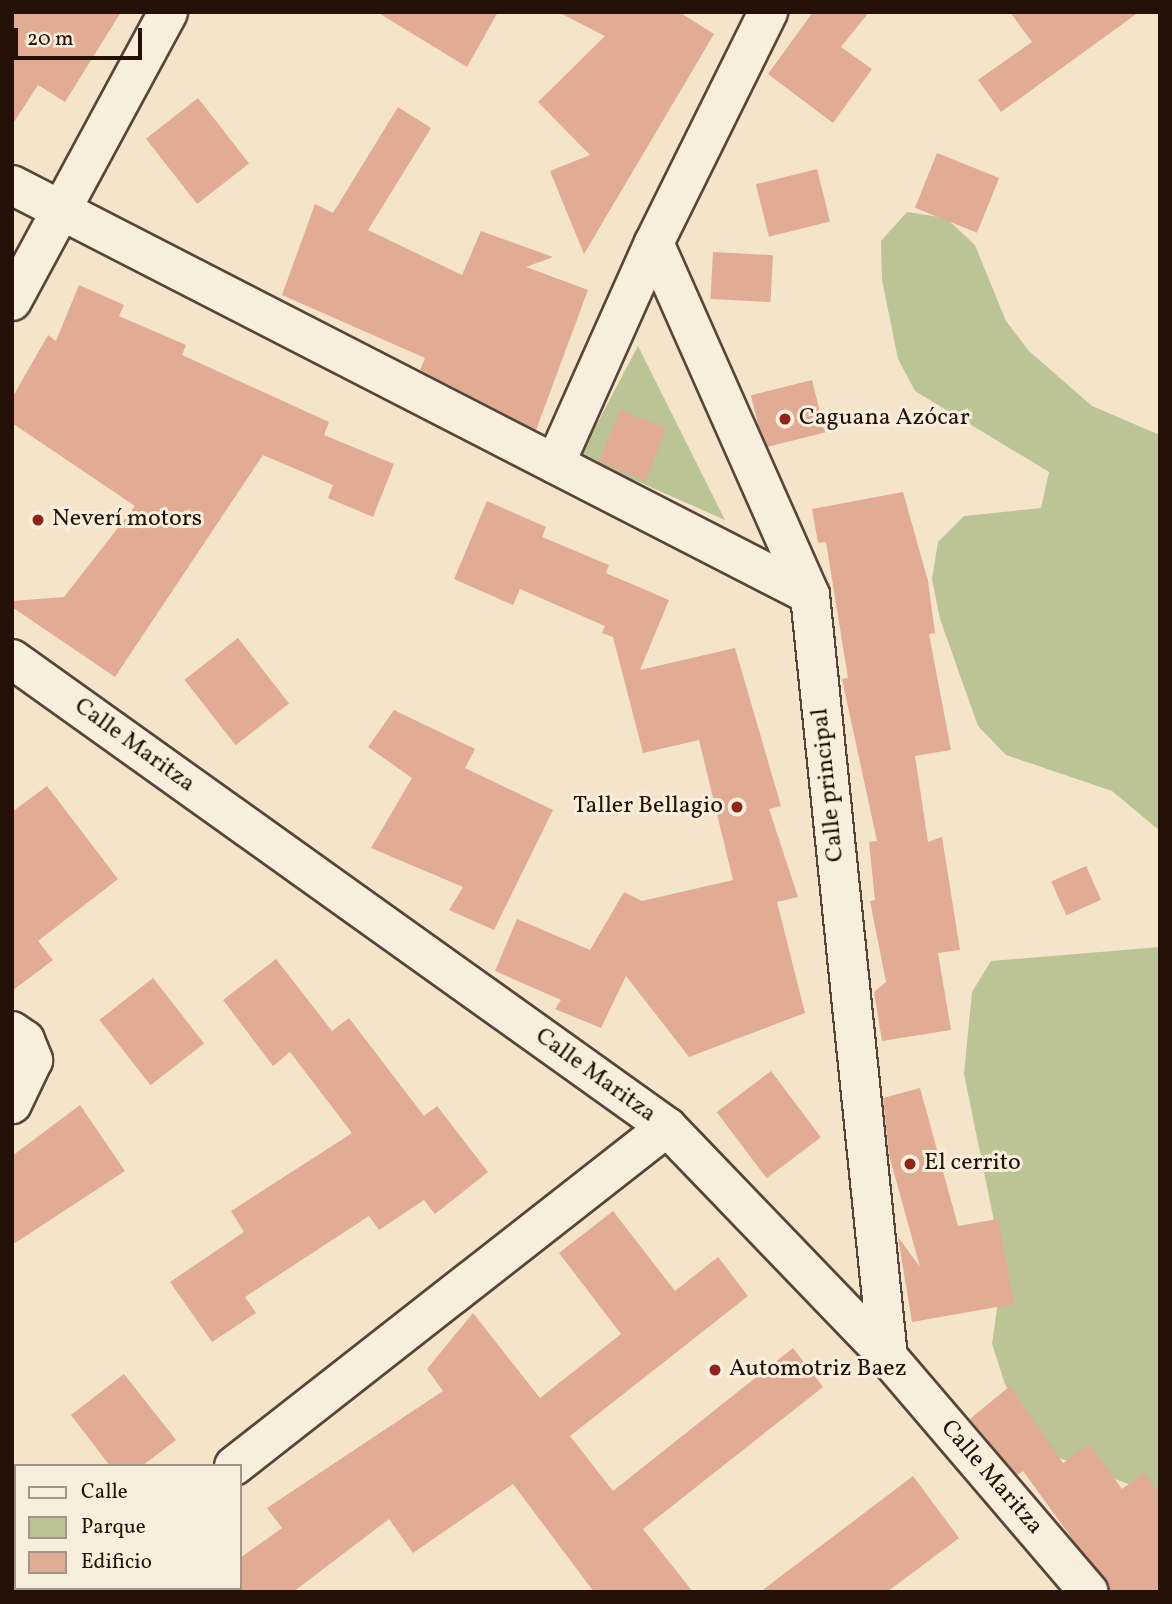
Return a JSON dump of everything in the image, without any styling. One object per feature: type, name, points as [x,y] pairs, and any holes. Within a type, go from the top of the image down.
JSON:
[{"type":"street","points":[[12,300],[168,12]]},
{"type":"street","points":[[555,464],[654,243],[768,12]]},
{"type":"street","points":[[12,185],[810,595]]},
{"type":"street","name":"Calle principal","points":[[654,243],[810,595],[888,1357]]},
{"type":"street","name":"Calle Maritza","points":[[12,659],[667,1127],[888,1357],[1089,1592]]},
{"type":"street","points":[[12,1031],[24,1040],[33,1060],[12,1104]]},
{"type":"street","points":[[237,1464],[667,1127]]},
{"type":"green space","points":[[907,212],[946,218],[975,245],[1006,321],[1029,351],[1092,406],[1160,435],[1160,831],[1112,791],[1006,755],[978,726],[940,619],[932,579],[938,542],[964,516],[1041,508],[1049,472],[915,391],[898,359],[882,280],[881,241]]},
{"type":"green space","points":[[638,346],[725,520],[580,456]]},
{"type":"green space","points":[[1160,947],[1160,1492],[1152,1493],[1046,1453],[1005,1384],[992,1344],[1003,1265],[964,1074],[972,992],[991,961]]},
{"type":"building","points":[[12,12],[121,12],[65,102],[38,85],[12,125]]},
{"type":"building","points":[[377,12],[498,12],[467,67]]},
{"type":"building","points":[[558,12],[679,12],[714,34],[584,254],[550,171],[590,155],[538,102],[605,36]]},
{"type":"building","points":[[813,12],[869,12],[841,47],[872,69],[833,123],[768,74]]},
{"type":"building","points":[[1010,12],[1139,12],[1001,112],[978,80],[1032,42]]},
{"type":"building","points":[[198,98],[249,163],[197,204],[146,139]]},
{"type":"building","points":[[398,107],[431,128],[368,230],[462,275],[481,231],[553,257],[526,267],[588,290],[536,430],[420,370],[425,358],[282,295],[315,204],[333,213]]},
{"type":"building","points":[[937,153],[999,178],[977,233],[915,208]]},
{"type":"building","points":[[817,169],[830,221],[769,237],[756,184]]},
{"type":"building","points":[[713,252],[773,255],[770,302],[711,299]]},
{"type":"building","points":[[79,285],[124,305],[119,316],[186,345],[182,355],[329,422],[324,435],[394,464],[373,517],[328,498],[333,485],[263,455],[115,677],[12,607],[12,601],[64,597],[135,506],[12,423],[12,398],[48,335],[56,341]]},
{"type":"building","points":[[812,380],[825,432],[764,448],[751,395]]},
{"type":"building","points":[[620,410],[666,429],[645,481],[599,462]]},
{"type":"building","points":[[903,492],[928,581],[935,633],[929,634],[951,750],[915,756],[928,842],[942,837],[960,950],[938,953],[951,1030],[882,1041],[874,992],[886,982],[870,901],[875,900],[869,842],[877,841],[842,679],[848,678],[826,542],[818,543],[812,509]]},
{"type":"building","points":[[487,501],[546,527],[542,537],[609,565],[606,573],[669,600],[640,670],[735,648],[781,806],[769,809],[798,897],[777,902],[805,1013],[689,1057],[626,976],[601,1028],[555,1009],[561,1000],[495,971],[517,919],[590,950],[624,892],[642,901],[733,880],[699,740],[643,753],[613,637],[602,633],[605,626],[520,589],[513,605],[454,579]]},
{"type":"building","points":[[238,638],[289,703],[236,745],[184,680]]},
{"type":"building","points":[[394,710],[475,749],[465,768],[553,810],[494,930],[449,910],[463,887],[371,848],[412,778],[368,747]]},
{"type":"building","points":[[47,786],[118,879],[38,941],[53,960],[12,991],[12,812]]},
{"type":"building","points":[[1086,866],[1101,900],[1066,915],[1051,881]]},
{"type":"building","points":[[276,959],[332,1031],[349,1018],[424,1116],[437,1106],[488,1172],[435,1214],[424,1200],[379,1230],[369,1216],[245,1297],[256,1313],[212,1342],[170,1282],[244,1232],[231,1211],[352,1133],[290,1052],[273,1066],[223,1000]]},
{"type":"building","points":[[153,978],[204,1043],[151,1085],[99,1020]]},
{"type":"building","points":[[771,1071],[821,1137],[767,1178],[717,1112]]},
{"type":"building","points":[[920,1088],[958,1226],[998,1219],[1014,1304],[912,1322],[898,1237],[920,1267],[889,1155],[883,1098]]},
{"type":"building","points":[[80,1105],[125,1171],[12,1245],[12,1156]]},
{"type":"building","points":[[613,1211],[675,1291],[718,1257],[748,1296],[570,1436],[613,1491],[793,1348],[823,1387],[643,1529],[693,1592],[594,1592],[513,1484],[413,1553],[389,1519],[293,1592],[240,1592],[242,1557],[282,1528],[267,1508],[443,1391],[427,1369],[473,1313],[540,1398],[621,1334],[559,1253]]},
{"type":"building","points":[[124,1374],[176,1440],[145,1464],[108,1464],[71,1415]]},
{"type":"building","points":[[1010,1386],[1063,1463],[1089,1444],[1122,1489],[1144,1473],[1160,1495],[1160,1592],[1111,1592],[1023,1471],[1017,1475],[970,1419]]},
{"type":"building","points":[[913,1476],[959,1538],[887,1592],[760,1592]]},
{"type":"place","name":"Caguana Azócar","points":[[785,419]]},
{"type":"place","name":"Neverí motors","points":[[38,520]]},
{"type":"place","name":"Taller Bellagio","points":[[737,807]]},
{"type":"place","name":"El cerrito","points":[[910,1164]]},
{"type":"place","name":"Automotriz Baez","points":[[715,1370]]}]
